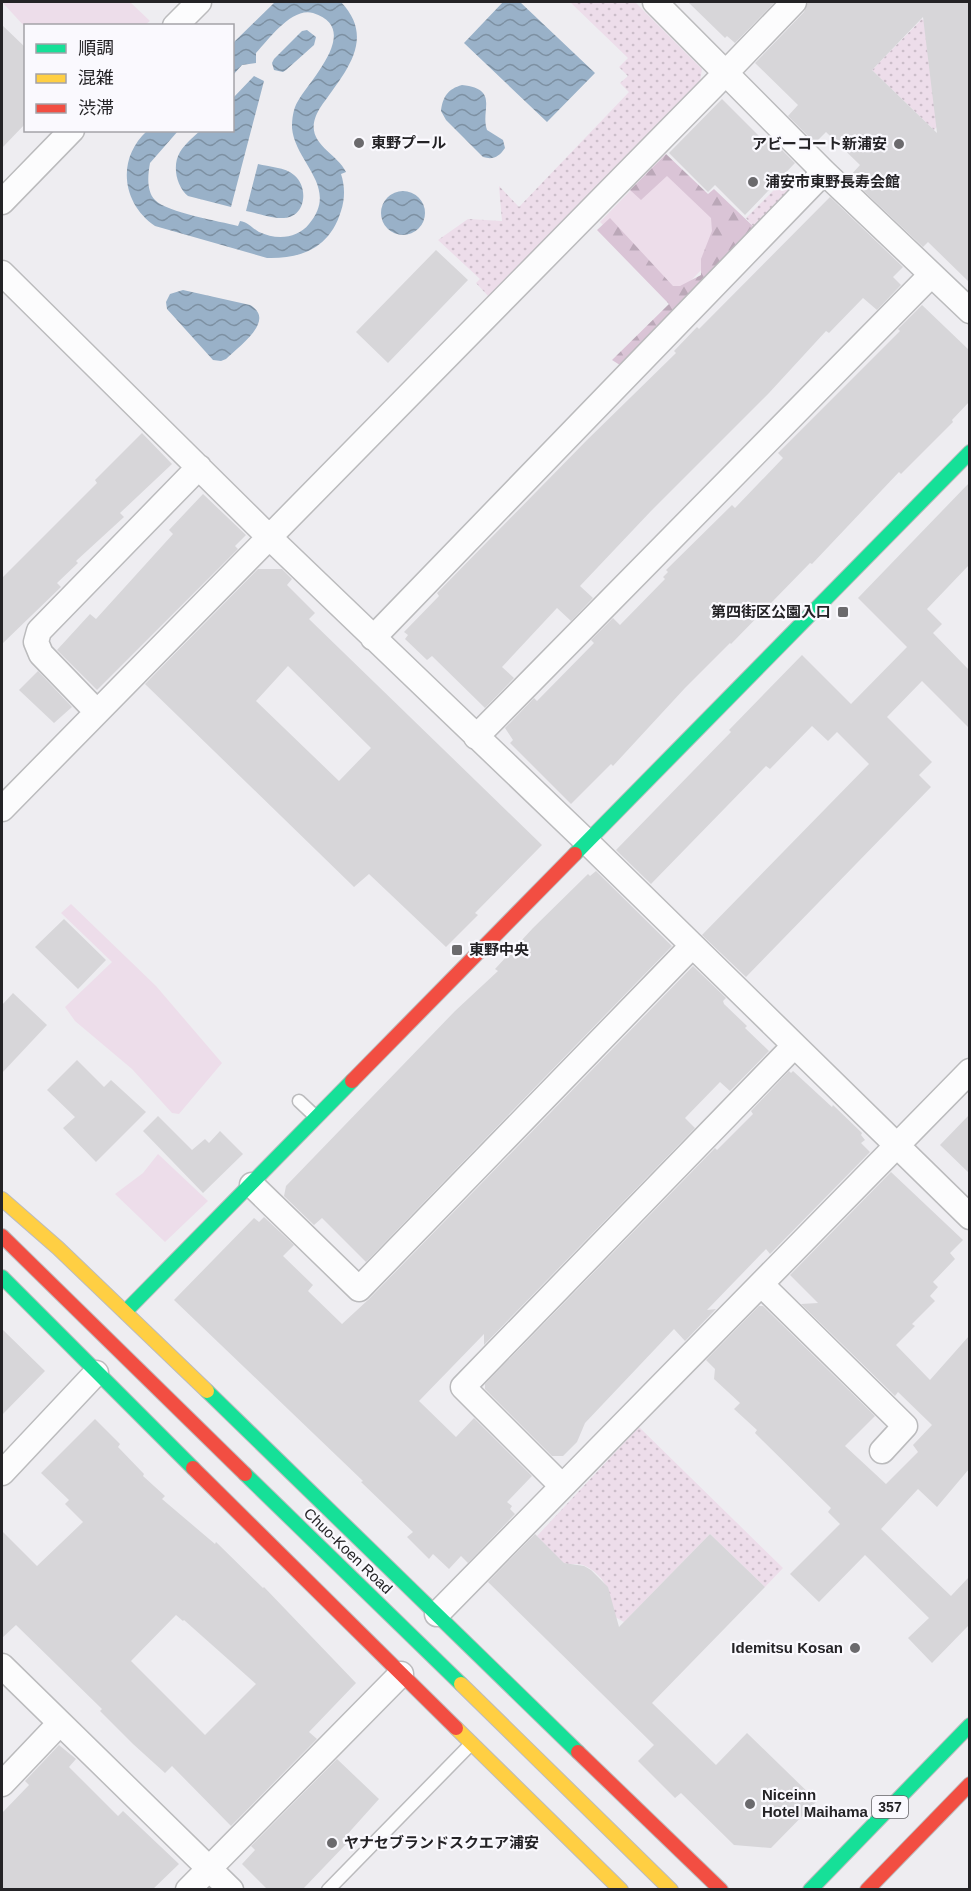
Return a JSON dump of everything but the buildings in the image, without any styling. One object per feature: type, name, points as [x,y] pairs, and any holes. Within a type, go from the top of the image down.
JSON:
[{"type":"main road","points":[[125,1312],[969,452]]},
{"type":"main road","points":[[2,1198],[125,1312],[721,1890]]},
{"type":"main road","name":"Chuo-Koen Road","points":[[2,1236],[671,1890]]},
{"type":"main road","points":[[2,1276],[96,1373],[621,1890]]},
{"type":"main road","name":"357","points":[[810,1890],[969,1725]]},
{"type":"main road","name":"357","points":[[867,1890],[969,1784]]},
{"type":"street","points":[[177,24],[199,2]]},
{"type":"street","points":[[655,2],[824,172],[969,311]]},
{"type":"street","points":[[2,809],[794,2]]},
{"type":"street","points":[[2,202],[70,132]]},
{"type":"street","points":[[373,638],[824,172]]},
{"type":"street","points":[[2,273],[268,537],[587,842],[969,1217]]},
{"type":"street","points":[[476,737],[931,275]]},
{"type":"street","points":[[97,712],[41,654],[36,642],[39,631],[199,467]]},
{"type":"street","points":[[252,1185],[360,1289],[692,946]]},
{"type":"street","points":[[562,1485],[463,1387],[794,1046]]},
{"type":"street","points":[[437,1614],[969,1071]]},
{"type":"street","points":[[761,1284],[905,1426],[882,1451]]},
{"type":"street","points":[[6,1458],[96,1373]]},
{"type":"street","points":[[2,1666],[231,1890]]},
{"type":"street","points":[[188,1890],[401,1674]]},
{"type":"street","points":[[2,1784],[60,1723]]},
{"type":"lane","points":[[299,1101],[317,1118]]},
{"type":"lane","points":[[328,1890],[472,1743]]},
{"type":"shaded area","points":[[2,2],[130,2],[150,21],[146,24],[24,24],[24,26]]},
{"type":"shaded area","points":[[570,2],[635,2],[702,69],[700,82],[489,297],[476,283],[480,279],[438,240],[468,219],[502,221],[499,186],[519,207],[629,92],[620,83],[628,76],[619,67],[628,58]]},
{"type":"shaded area","points":[[922,19],[939,32],[950,112],[934,130],[872,70]]},
{"type":"shaded area","points":[[658,162],[735,235],[676,296],[600,222]]},
{"type":"shaded area","points":[[782,182],[791,192],[755,228],[746,218]]},
{"type":"shaded area","points":[[71,904],[156,986],[222,1063],[179,1114],[172,1113],[132,1069],[75,1021],[65,1007],[112,962],[61,913]]},
{"type":"shaded area","points":[[158,1154],[208,1201],[165,1242],[115,1194],[143,1173]]},
{"type":"shaded area","points":[[639,1427],[783,1568],[765,1587],[710,1534],[624,1622],[610,1614],[609,1592],[596,1573],[583,1565],[564,1563],[537,1536]]},
{"type":"green space","points":[[666,154],[708,194],[714,189],[755,228],[623,367],[612,360],[669,304],[597,230],[610,218],[673,286],[680,286],[701,275],[701,259],[712,231],[711,218],[667,176],[641,200],[630,190]]},
{"type":"water","points":[[275,2],[341,2],[351,16],[356,30],[357,43],[353,56],[347,69],[320,108],[314,129],[321,145],[346,172],[341,174],[344,197],[341,211],[330,234],[322,242],[303,253],[267,258],[155,226],[135,205],[130,193],[127,167],[137,142],[146,132],[177,132],[150,163],[148,177],[150,192],[162,205],[182,213],[238,226],[240,221],[266,235],[279,237],[299,233],[309,224],[317,211],[320,198],[313,175],[295,141],[292,128],[293,118],[298,101],[329,54],[333,42],[333,30],[327,20],[313,13],[305,12],[297,15],[289,19],[256,53],[256,63],[242,65],[234,74],[234,42]]},
{"type":"water","points":[[503,2],[520,2],[595,73],[547,122],[464,43]]},
{"type":"water","points":[[307,30],[316,37],[314,45],[283,72],[274,70],[272,63],[274,59],[302,31]]},
{"type":"water","points":[[254,76],[264,81],[231,207],[188,196],[178,181],[176,163],[180,152],[199,132],[234,132],[234,97]]},
{"type":"water","points":[[462,85],[474,87],[485,96],[487,130],[503,140],[505,148],[496,157],[483,157],[446,120],[441,111],[447,94]]},
{"type":"water","points":[[258,164],[286,170],[299,180],[303,201],[297,213],[279,218],[246,211]]},
{"type":"water","points":[[403,191],[412,192],[419,197],[424,204],[424,222],[419,229],[412,234],[403,235],[394,234],[387,229],[382,222],[381,213],[382,204],[387,197],[394,192]]},
{"type":"water","points":[[183,290],[250,305],[257,311],[259,318],[257,326],[246,341],[226,359],[213,360],[167,309],[166,302],[170,294]]},
{"type":"traffic: fast","points":[[575,854],[970,452]]},
{"type":"traffic: fast","points":[[125,1312],[352,1081]]},
{"type":"traffic: fast","points":[[2,1277],[193,1468]]},
{"type":"traffic: fast","points":[[207,1391],[578,1752]]},
{"type":"traffic: fast","points":[[245,1474],[461,1684]]},
{"type":"traffic: fast","points":[[810,1890],[970,1725]]},
{"type":"traffic: slow","points":[[2,1199],[58,1248],[207,1391]]},
{"type":"traffic: slow","points":[[461,1684],[671,1890]]},
{"type":"traffic: slow","points":[[456,1728],[621,1890]]},
{"type":"traffic: jam","points":[[352,1081],[575,854]]},
{"type":"traffic: jam","points":[[2,1236],[245,1474]]},
{"type":"traffic: jam","points":[[193,1468],[456,1728]]},
{"type":"traffic: jam","points":[[578,1752],[721,1890]]},
{"type":"traffic: jam","points":[[867,1890],[970,1784]]},
{"type":"place","name":"東野プール","points":[[359,143]]},
{"type":"place","name":"アビーコート新浦安","points":[[899,144]]},
{"type":"place","name":"浦安市東野長寿会館","points":[[753,182]]},
{"type":"place","name":"第四街区公園入口","points":[[843,612]]},
{"type":"place","name":"東野中央","points":[[457,950]]},
{"type":"place","name":"Idemitsu Kosan","points":[[855,1648]]},
{"type":"place","name":"Niceinn Hotel Maihama","points":[[750,1804]]},
{"type":"place","name":"ヤナセブランドスクエア浦安","points":[[332,1843]]}]
